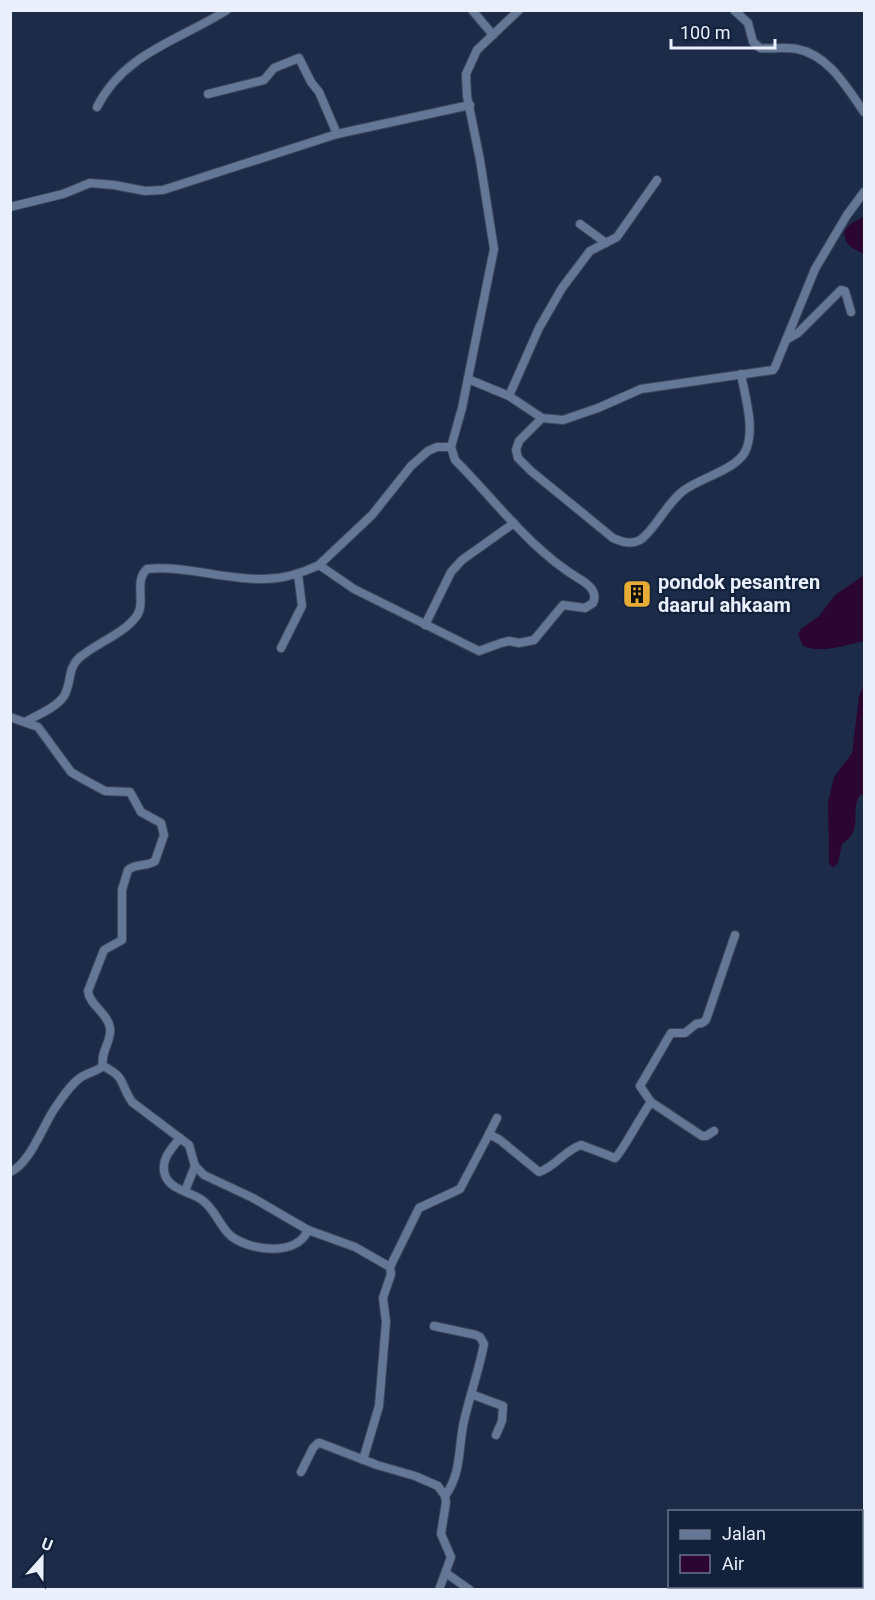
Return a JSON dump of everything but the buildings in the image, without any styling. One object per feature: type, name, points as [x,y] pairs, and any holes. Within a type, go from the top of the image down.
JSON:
[{"type":"street","points":[[97,106],[121,72],[155,49],[227,10]]},
{"type":"street","points":[[472,10],[493,35]]},
{"type":"street","points":[[319,565],[354,589],[475,650],[483,651],[509,641],[519,643],[531,641],[564,605],[585,608],[593,603],[595,595],[592,588],[546,555],[514,523],[455,460],[451,447],[468,379],[494,249],[465,80],[467,68],[477,50],[519,10]]},
{"type":"street","points":[[734,10],[748,23],[753,42],[760,48],[798,49],[820,59],[837,75],[864,112]]},
{"type":"street","points":[[208,94],[264,80],[274,68],[299,58],[311,82],[319,92],[337,134]]},
{"type":"street","points":[[10,207],[63,194],[90,183],[145,191],[163,190],[337,134],[470,105]]},
{"type":"street","points":[[509,396],[539,328],[562,288],[588,253],[617,237],[657,180]]},
{"type":"street","points":[[468,379],[509,396],[542,418],[563,420],[641,389],[773,370],[815,269],[847,215],[864,192]]},
{"type":"street","points":[[580,224],[606,243]]},
{"type":"street","points":[[786,340],[798,333],[840,290],[845,291],[851,312]]},
{"type":"street","points":[[542,418],[519,441],[516,450],[518,458],[613,538],[629,543],[635,542],[646,535],[681,492],[736,462],[744,453],[749,436],[741,374]]},
{"type":"street","points":[[25,722],[61,699],[66,690],[71,668],[79,658],[136,617],[141,606],[141,578],[147,569],[186,570],[256,579],[298,574],[319,565],[372,515],[411,466],[428,451],[437,447],[451,447]]},
{"type":"street","points":[[425,625],[451,572],[462,560],[514,523]]},
{"type":"street","points":[[281,648],[302,606],[298,574]]},
{"type":"street","points":[[10,717],[42,731],[71,771],[100,789],[130,792],[141,812],[158,821],[162,826],[164,835],[152,864],[135,866],[128,870],[122,890],[122,940],[104,950],[88,992],[89,997],[99,1007],[110,1027],[111,1032],[103,1055],[103,1066],[97,1072],[83,1076],[74,1085],[55,1108],[21,1165],[12,1173]]},
{"type":"street","points":[[714,1131],[703,1136],[651,1102],[641,1089],[641,1083],[671,1033],[685,1034],[696,1024],[706,1020],[735,935]]},
{"type":"street","points":[[103,1066],[122,1078],[125,1092],[132,1102],[191,1148],[195,1166],[204,1175],[253,1198],[308,1230],[355,1247],[390,1267]]},
{"type":"street","points":[[489,1134],[500,1140],[539,1172],[581,1145],[615,1158],[621,1153],[651,1102]]},
{"type":"street","points":[[363,1460],[379,1406],[386,1322],[383,1298],[391,1274],[390,1267],[419,1208],[457,1191],[463,1185],[497,1118]]},
{"type":"street","points":[[180,1138],[165,1160],[165,1174],[174,1186],[202,1199],[214,1211],[230,1235],[245,1244],[264,1248],[292,1246],[299,1243],[308,1230]]},
{"type":"street","points":[[185,1191],[195,1166]]},
{"type":"street","points":[[434,1326],[476,1335],[483,1340],[462,1431],[458,1467],[445,1496]]},
{"type":"street","points":[[471,1394],[503,1406],[502,1421],[496,1435]]},
{"type":"street","points":[[301,1472],[318,1443],[432,1482],[442,1490],[446,1506],[441,1534],[452,1557],[439,1590]]},
{"type":"street","points":[[446,1573],[470,1590]]},
{"type":"water","points":[[864,216],[864,254],[848,244],[844,232],[849,225]]},
{"type":"water","points":[[864,575],[864,641],[826,649],[803,646],[798,634],[801,629],[819,616],[835,595]]},
{"type":"water","points":[[864,684],[864,794],[859,796],[857,803],[853,833],[842,844],[838,863],[833,868],[829,863],[828,802],[834,777],[852,753],[859,696]]},
{"type":"place","name":"pondok pesantren daarul ahkaam","points":[[637,594]]}]
